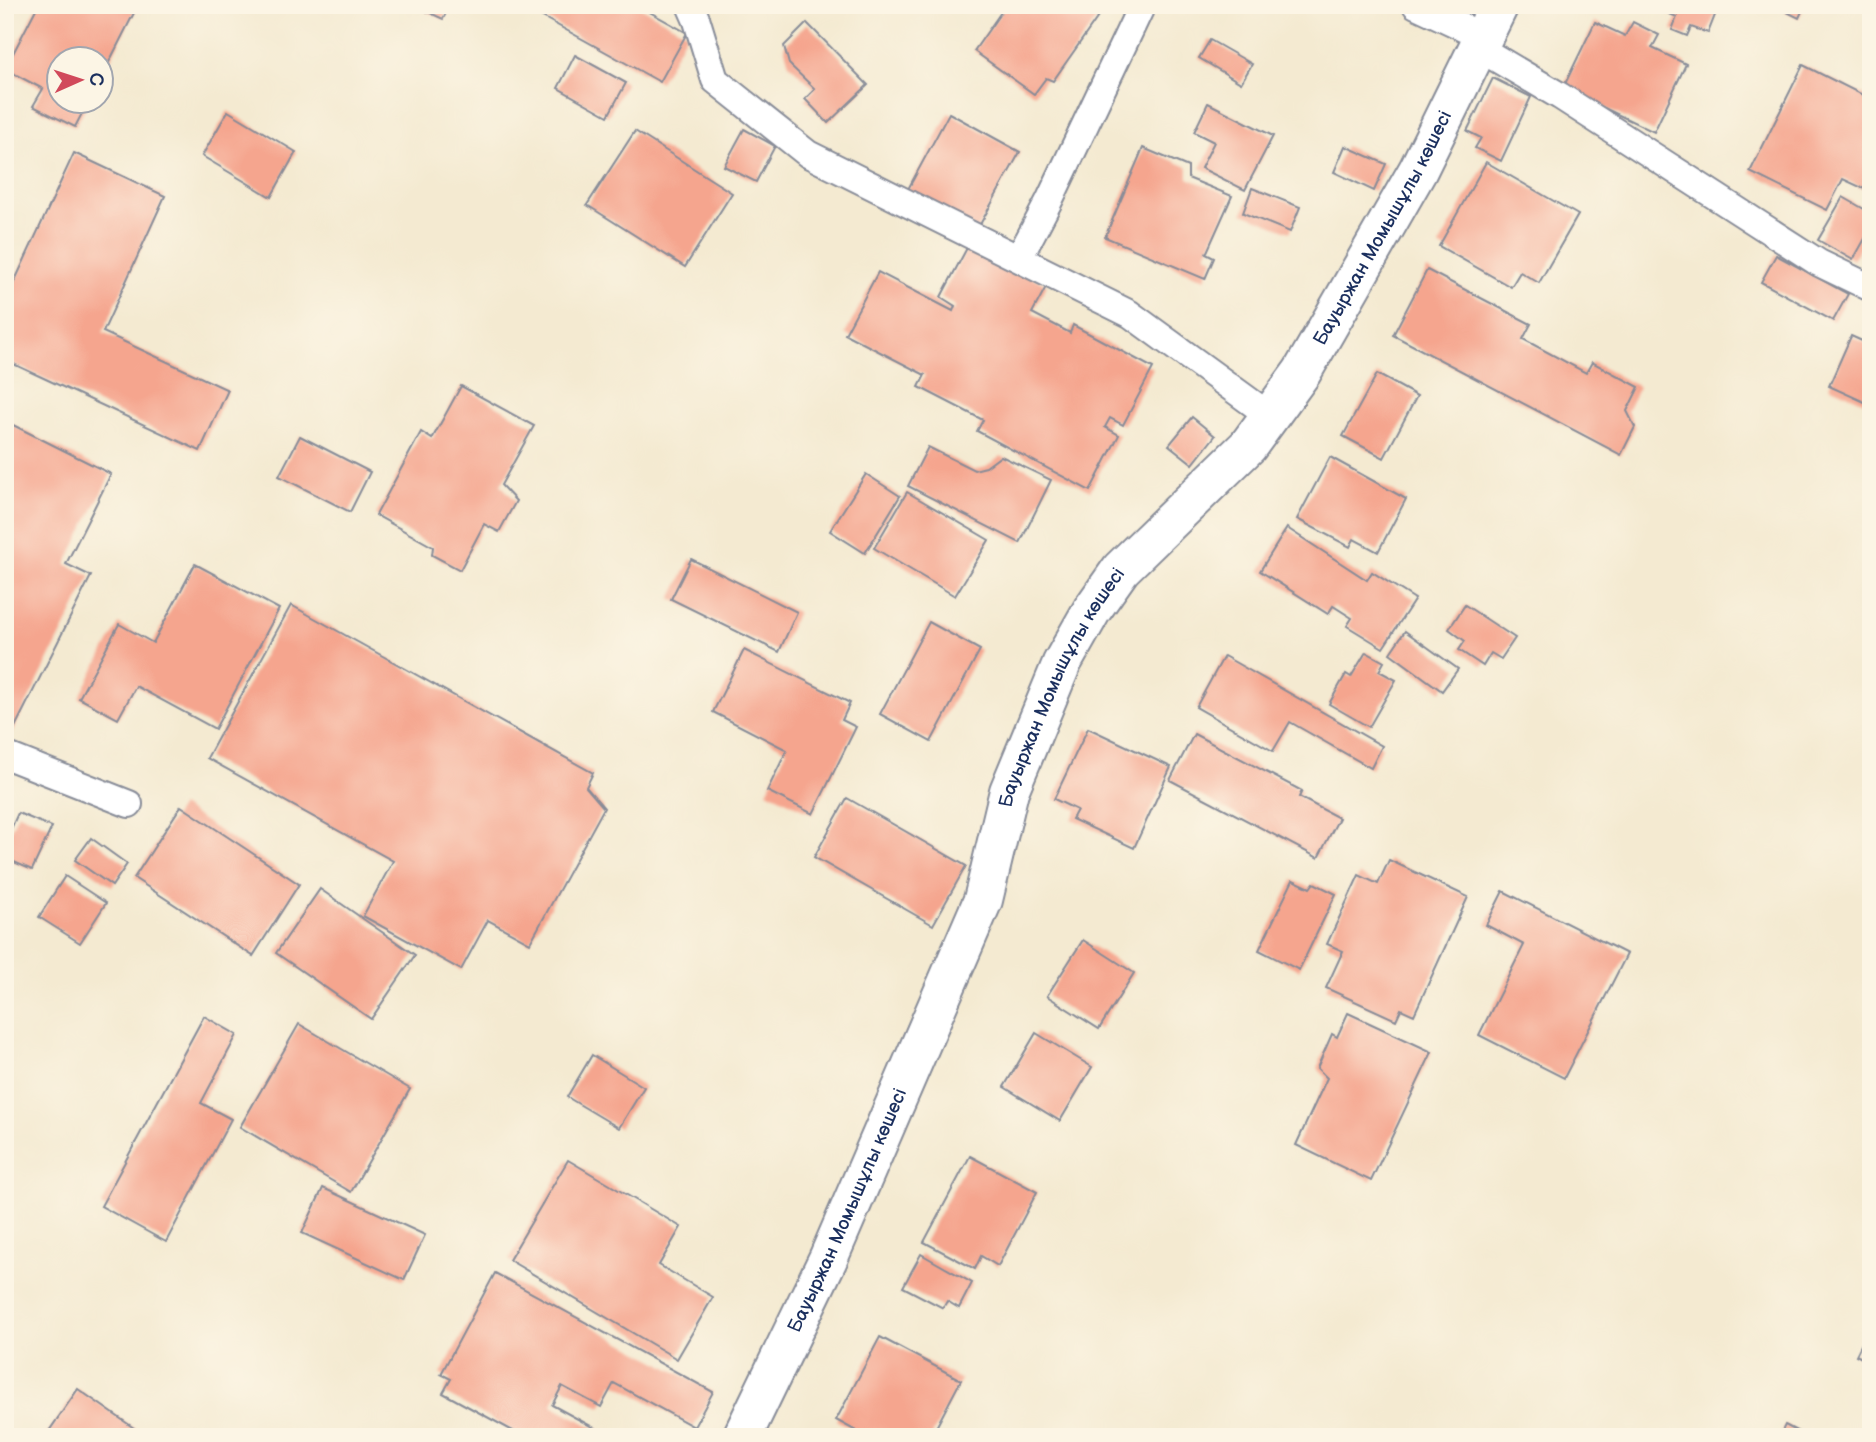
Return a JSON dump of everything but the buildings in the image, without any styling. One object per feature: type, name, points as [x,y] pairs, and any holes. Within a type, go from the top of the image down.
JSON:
[{"type":"street","name":"Бауыржан Момышұлы көшесі","points":[[742,1437],[828,1259],[983,900],[1009,791],[1062,663],[1092,610],[1121,569],[1248,446],[1302,372],[1418,170],[1486,29]]},
{"type":"lane","points":[[690,5],[715,80],[808,153],[1130,314],[1270,416]]},
{"type":"lane","points":[[1019,258],[1142,5]]},
{"type":"lane","points":[[1416,5],[1486,29],[1560,96],[1819,263],[1871,288]]},
{"type":"lane","points":[[5,755],[129,804]]}]
